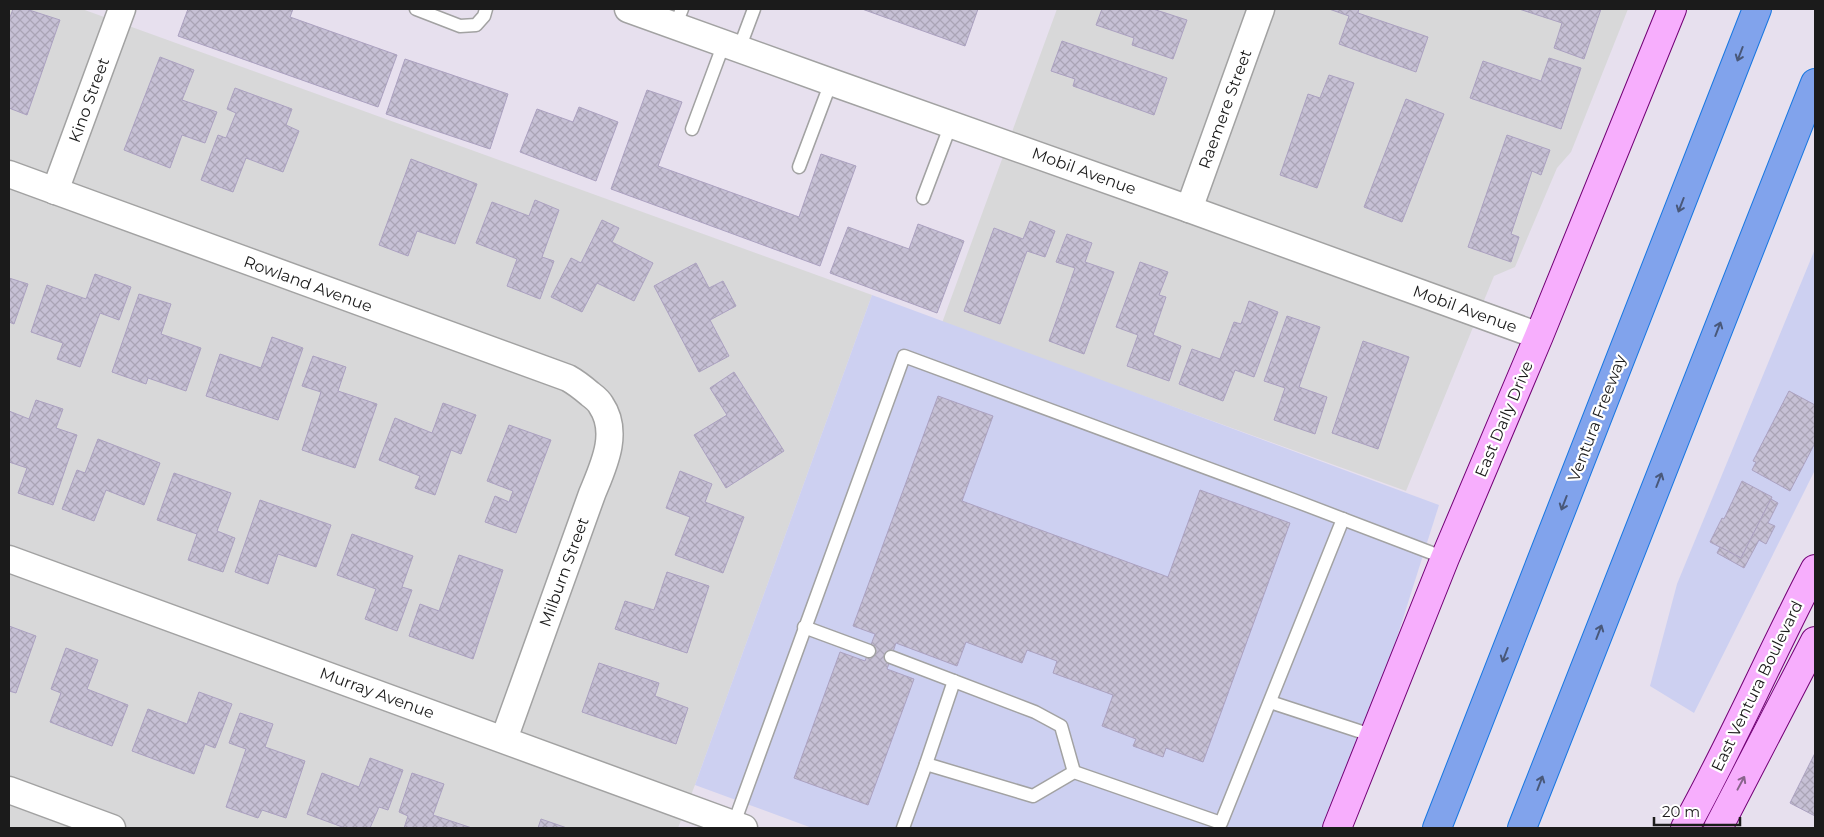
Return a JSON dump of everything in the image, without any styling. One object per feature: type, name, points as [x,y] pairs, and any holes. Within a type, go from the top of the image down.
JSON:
[{"type":"highway","name":"Ventura Freeway","points":[[1437,828],[1758,9]]},
{"type":"highway","points":[[1522,828],[1815,83]]},
{"type":"main road","name":"East Daily Drive","points":[[1336,828],[1445,558],[1539,336],[1672,9]]},
{"type":"main road","name":"East Ventura Boulevard","points":[[1689,821],[1753,697],[1815,570]]},
{"type":"main road","name":"East Ventura Boulevard","points":[[1720,828],[1815,641]]},
{"type":"street","name":"Kino Street","points":[[55,191],[122,9]]},
{"type":"street","name":"Mobil Avenue","points":[[628,9],[679,17],[732,46],[1189,208],[1539,336]]},
{"type":"street","name":"Raemere Street","points":[[1189,208],[1261,9]]},
{"type":"street","name":"Rowland Avenue","points":[[9,174],[568,378],[578,383],[601,404]]},
{"type":"street","name":"Milburn Street","points":[[504,739],[610,444],[609,423],[601,404]]},
{"type":"street","name":"Murray Avenue","points":[[9,559],[504,739],[736,827]]},
{"type":"street","points":[[9,790],[112,828]]},
{"type":"street","points":[[1689,821],[1720,828]]},
{"type":"lane","points":[[416,9],[460,26],[476,25],[484,16],[486,9]]},
{"type":"lane","points":[[692,129],[732,46],[754,9]]},
{"type":"lane","points":[[799,167],[831,82]]},
{"type":"lane","points":[[923,198],[951,124]]},
{"type":"lane","points":[[736,827],[804,627],[904,356],[1445,558]]},
{"type":"lane","points":[[926,764],[1033,796],[1074,772],[1221,823],[1343,519]]},
{"type":"lane","points":[[804,627],[869,651]]},
{"type":"lane","points":[[891,657],[1035,712],[1061,726],[1074,772]]},
{"type":"lane","points":[[903,828],[954,681]]},
{"type":"lane","points":[[1270,702],[1374,736]]},
{"type":"shaded area","points":[[9,9],[82,9],[872,295],[678,828],[9,828]]},
{"type":"shaded area","points":[[1057,9],[1628,9],[1571,152],[1557,168],[1515,267],[1494,276],[1406,491],[942,323]]},
{"type":"shaded area","points":[[1815,249],[1815,470],[1694,713],[1650,686],[1677,584]]},
{"type":"shaded area","points":[[872,295],[1439,505],[1374,710],[1325,828],[812,828],[695,785]]},
{"type":"building","points":[[13,9],[26,9],[60,20],[27,115],[9,108],[9,20]]},
{"type":"building","points":[[188,9],[293,9],[290,17],[397,55],[378,107],[178,36]]},
{"type":"building","points":[[862,9],[978,9],[965,46]]},
{"type":"building","points":[[1102,9],[1153,9],[1187,20],[1173,59],[1132,45],[1134,38],[1096,25]]},
{"type":"building","points":[[1329,9],[1359,9],[1358,13],[1428,37],[1416,72],[1339,44],[1349,16]]},
{"type":"building","points":[[1519,9],[1601,9],[1584,59],[1554,48],[1562,23]]},
{"type":"building","points":[[1062,41],[1167,78],[1154,115],[1073,86],[1075,79],[1051,71]]},
{"type":"building","points":[[160,57],[194,70],[182,100],[217,112],[205,143],[182,135],[170,168],[124,150]]},
{"type":"building","points":[[1549,58],[1581,68],[1561,129],[1470,98],[1483,61],[1541,81]]},
{"type":"building","points":[[405,59],[508,94],[490,149],[386,114]]},
{"type":"building","points":[[1329,75],[1354,83],[1317,188],[1280,175],[1308,94],[1320,98]]},
{"type":"building","points":[[235,88],[292,109],[286,125],[299,131],[283,172],[246,158],[233,192],[201,180],[218,135],[226,138],[236,113],[227,109]]},
{"type":"building","points":[[647,90],[682,102],[658,166],[799,217],[821,154],[856,166],[820,266],[611,189]]},
{"type":"building","points":[[1406,99],[1444,114],[1402,222],[1364,207]]},
{"type":"building","points":[[579,107],[618,122],[596,181],[520,152],[537,109],[573,122]]},
{"type":"building","points":[[1507,135],[1550,150],[1541,175],[1532,171],[1511,234],[1519,237],[1511,262],[1468,247]]},
{"type":"building","points":[[411,159],[477,184],[455,244],[417,231],[408,256],[379,245]]},
{"type":"building","points":[[535,200],[559,210],[542,257],[554,261],[540,299],[507,286],[517,259],[476,243],[492,202],[529,216]]},
{"type":"building","points":[[602,220],[619,228],[612,242],[653,263],[634,301],[597,283],[582,312],[551,297],[571,258],[581,263]]},
{"type":"building","points":[[1030,221],[1055,231],[1045,257],[1027,251],[1000,324],[964,311],[994,228],[1023,239]]},
{"type":"building","points":[[918,224],[964,241],[937,313],[830,273],[848,227],[909,249]]},
{"type":"building","points":[[1067,234],[1092,243],[1085,262],[1114,272],[1084,354],[1049,341],[1075,268],[1056,262]]},
{"type":"building","points":[[1140,262],[1168,272],[1159,295],[1166,297],[1153,335],[1181,346],[1169,381],[1127,366],[1138,335],[1116,327]]},
{"type":"building","points":[[696,263],[709,288],[723,281],[736,306],[710,320],[729,356],[699,372],[654,286]]},
{"type":"building","points":[[95,274],[131,287],[119,320],[100,313],[80,367],[57,359],[63,343],[31,332],[47,285],[86,299]]},
{"type":"building","points":[[9,278],[28,284],[14,324],[9,322]]},
{"type":"building","points":[[139,294],[171,304],[161,334],[201,348],[186,391],[148,378],[146,384],[112,372]]},
{"type":"building","points":[[1249,301],[1278,312],[1254,377],[1235,370],[1223,401],[1179,384],[1192,349],[1220,359],[1234,322],[1241,324]]},
{"type":"building","points":[[1287,316],[1320,327],[1299,387],[1327,397],[1315,434],[1274,420],[1285,388],[1264,381]]},
{"type":"building","points":[[272,337],[303,348],[278,420],[206,396],[220,354],[261,368]]},
{"type":"building","points":[[1363,341],[1409,357],[1378,449],[1332,433]]},
{"type":"building","points":[[313,356],[346,367],[338,391],[377,404],[355,468],[302,450],[321,392],[302,386]]},
{"type":"building","points":[[734,372],[784,451],[726,488],[694,435],[727,415],[710,388]]},
{"type":"building","points":[[1789,391],[1815,405],[1815,443],[1790,491],[1752,470],[1756,462],[1753,461]]},
{"type":"building","points":[[938,396],[993,416],[962,501],[1168,577],[1200,490],[1290,523],[1203,762],[1166,748],[1163,757],[1133,746],[1136,739],[1102,726],[1113,695],[1053,673],[1057,661],[1027,650],[1022,663],[966,642],[957,666],[896,643],[887,669],[914,679],[868,805],[794,778],[840,652],[865,661],[875,634],[853,626]]},
{"type":"building","points":[[36,400],[63,409],[56,428],[77,435],[53,505],[18,493],[27,468],[9,462],[9,411],[29,419]]},
{"type":"building","points":[[443,403],[476,415],[461,454],[451,450],[435,495],[415,488],[420,476],[379,460],[395,418],[432,433]]},
{"type":"building","points":[[509,425],[551,440],[516,533],[485,522],[495,496],[509,502],[513,491],[487,481]]},
{"type":"building","points":[[98,439],[160,463],[144,505],[106,490],[94,521],[62,509],[77,470],[85,473]]},
{"type":"building","points":[[680,471],[712,484],[705,502],[744,517],[723,573],[675,555],[690,517],[666,508]]},
{"type":"building","points":[[174,473],[231,493],[217,531],[235,538],[223,572],[188,560],[197,534],[157,520]]},
{"type":"building","points":[[1742,481],[1772,497],[1741,558],[1710,542],[1722,518],[1724,519]]},
{"type":"building","points":[[1771,499],[1778,503],[1768,523],[1775,526],[1766,544],[1759,540],[1744,568],[1717,553],[1720,547],[1741,558]]},
{"type":"building","points":[[260,500],[331,525],[316,567],[278,554],[268,584],[235,572]]},
{"type":"building","points":[[352,534],[413,556],[402,587],[412,590],[397,631],[365,619],[376,589],[337,575]]},
{"type":"building","points":[[459,555],[503,570],[473,659],[409,636],[420,604],[439,611]]},
{"type":"building","points":[[667,572],[709,586],[687,653],[615,629],[625,601],[654,610]]},
{"type":"building","points":[[9,626],[36,636],[16,693],[9,691]]},
{"type":"building","points":[[66,648],[98,660],[87,689],[128,705],[112,746],[50,722],[61,693],[51,689]]},
{"type":"building","points":[[599,663],[659,683],[655,696],[688,708],[676,744],[582,712]]},
{"type":"building","points":[[199,692],[232,704],[215,748],[205,744],[194,774],[132,751],[148,709],[187,724]]},
{"type":"building","points":[[240,713],[273,724],[265,747],[305,761],[286,818],[262,810],[258,818],[226,807],[246,749],[229,743]]},
{"type":"building","points":[[1815,753],[1815,816],[1790,803]]},
{"type":"building","points":[[370,758],[403,770],[388,810],[379,807],[370,828],[345,828],[307,814],[322,773],[359,787]]},
{"type":"building","points":[[412,773],[444,784],[433,815],[472,828],[404,828],[408,816],[399,812]]},
{"type":"building","points":[[541,819],[567,828],[538,828]]}]
